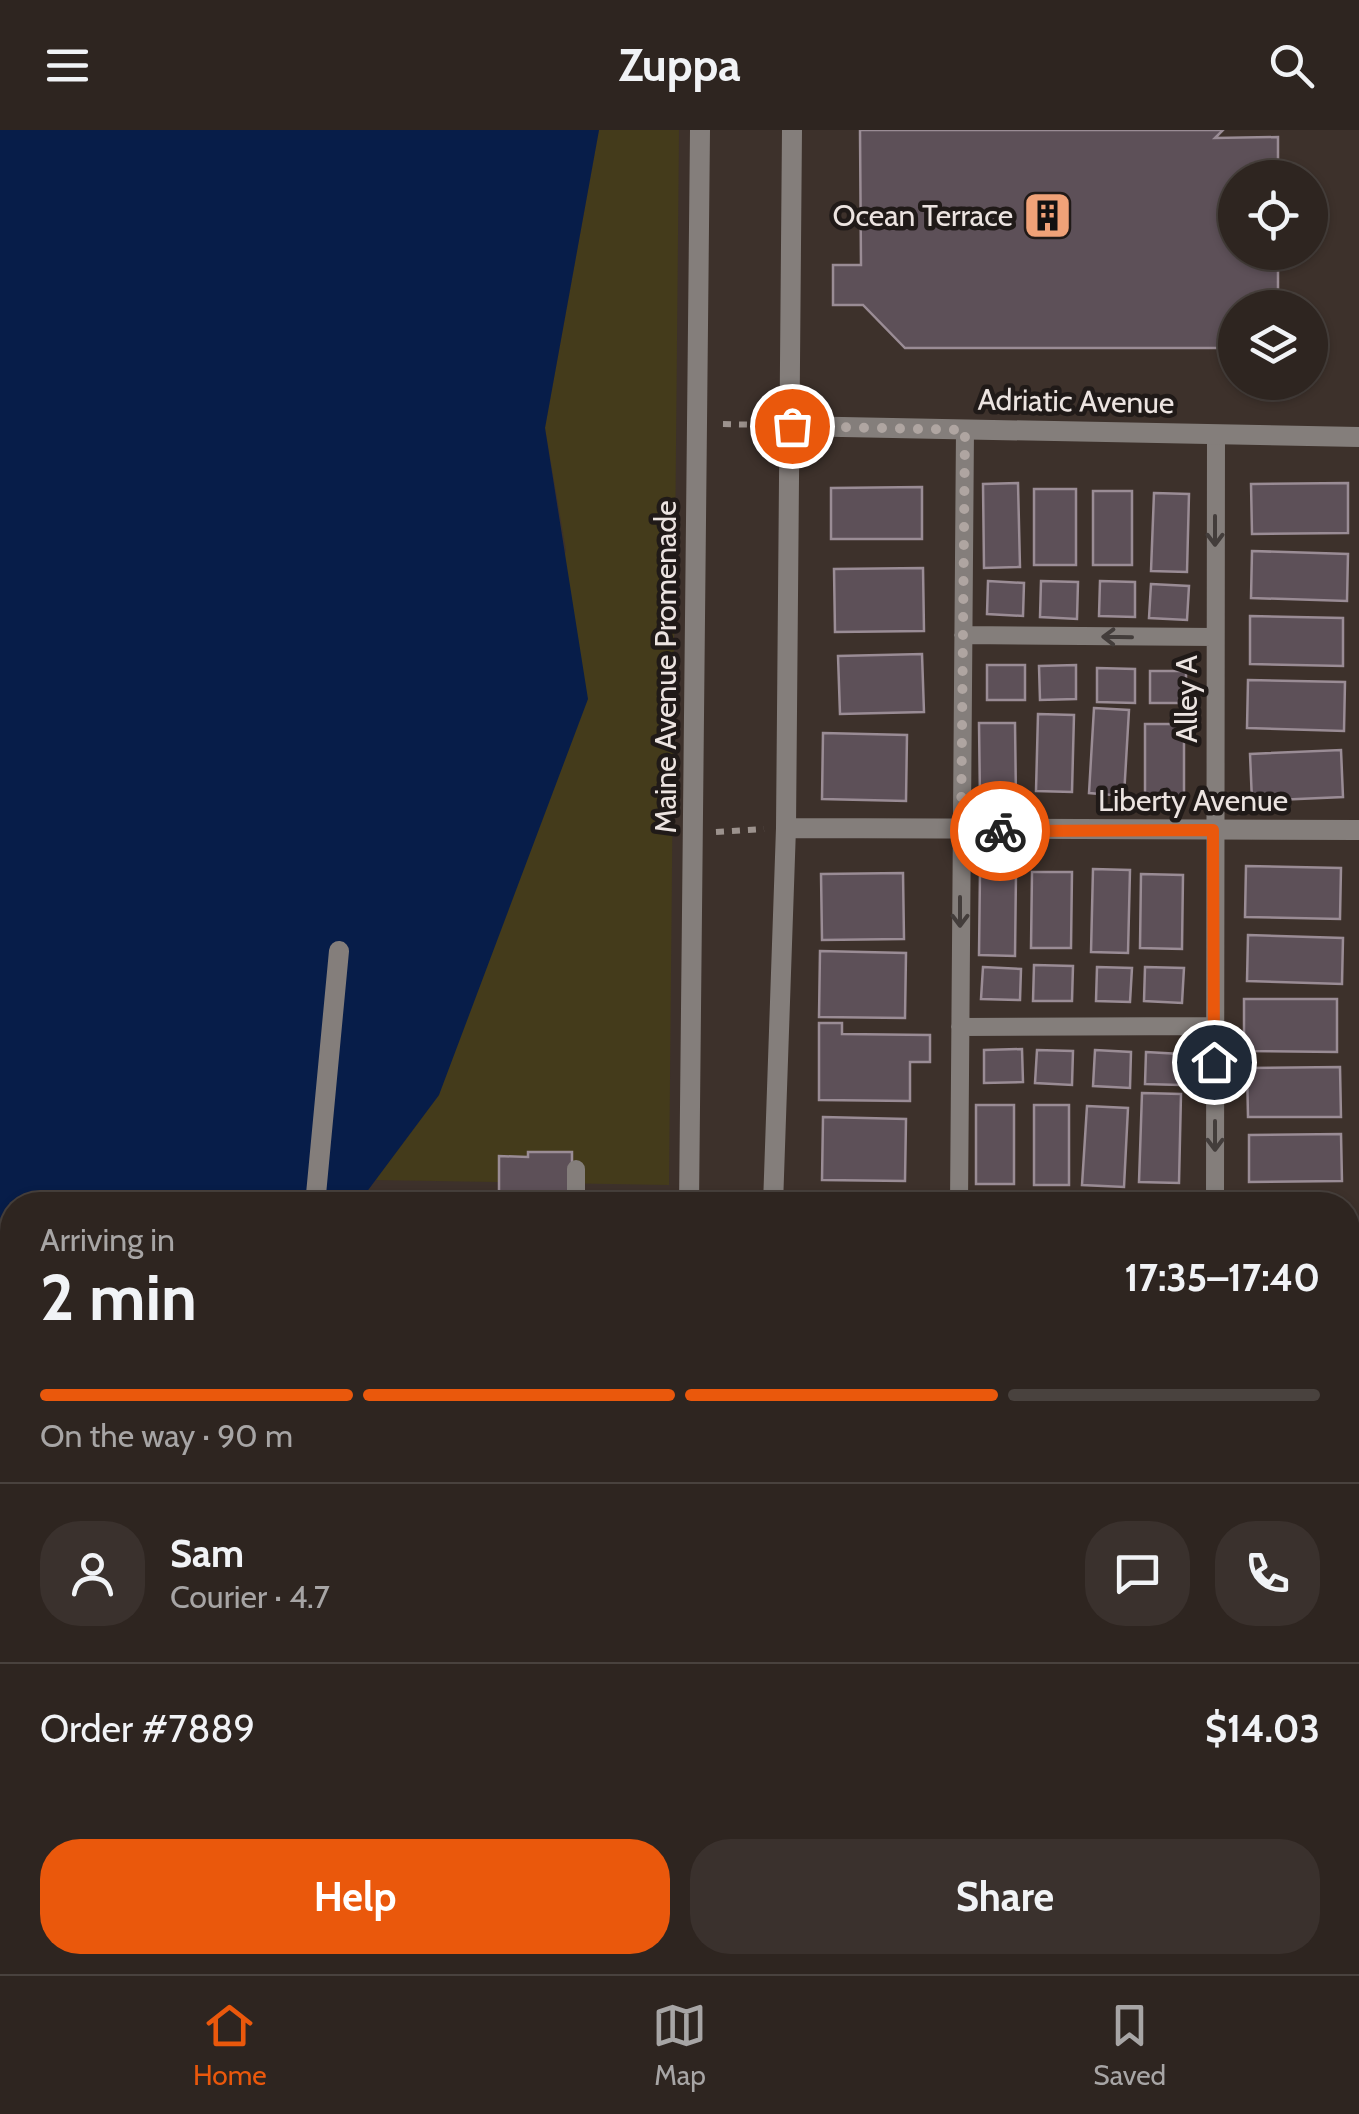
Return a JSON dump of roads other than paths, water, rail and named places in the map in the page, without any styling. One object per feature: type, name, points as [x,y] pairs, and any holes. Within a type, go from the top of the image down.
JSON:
[{"type":"street","name":"Maine Avenue Promenade","points":[[689,1192],[700,130]]},
{"type":"street","points":[[773,1192],[786,828],[792,130]]},
{"type":"street","name":"Adriatic Avenue","points":[[792,426],[1359,436]]},
{"type":"street","name":"Liberty Avenue","points":[[786,828],[1359,830]]},
{"type":"street","points":[[317,1192],[339,951]]},
{"type":"lane","points":[[959,1192],[965,430]]},
{"type":"lane","name":"Alley A","points":[[1216,434],[1216,1192]]},
{"type":"lane","points":[[963,635],[1214,638]]},
{"type":"lane","points":[[960,1028],[1214,1026]]},
{"type":"lane","points":[[576,1169],[576,1192]]},
{"type":"water","points":[[0,130],[599,130],[545,428],[588,699],[439,1095],[367,1192],[0,1192]]},
{"type":"place","name":"Ocean Terrace","points":[[1048,215]]}]
